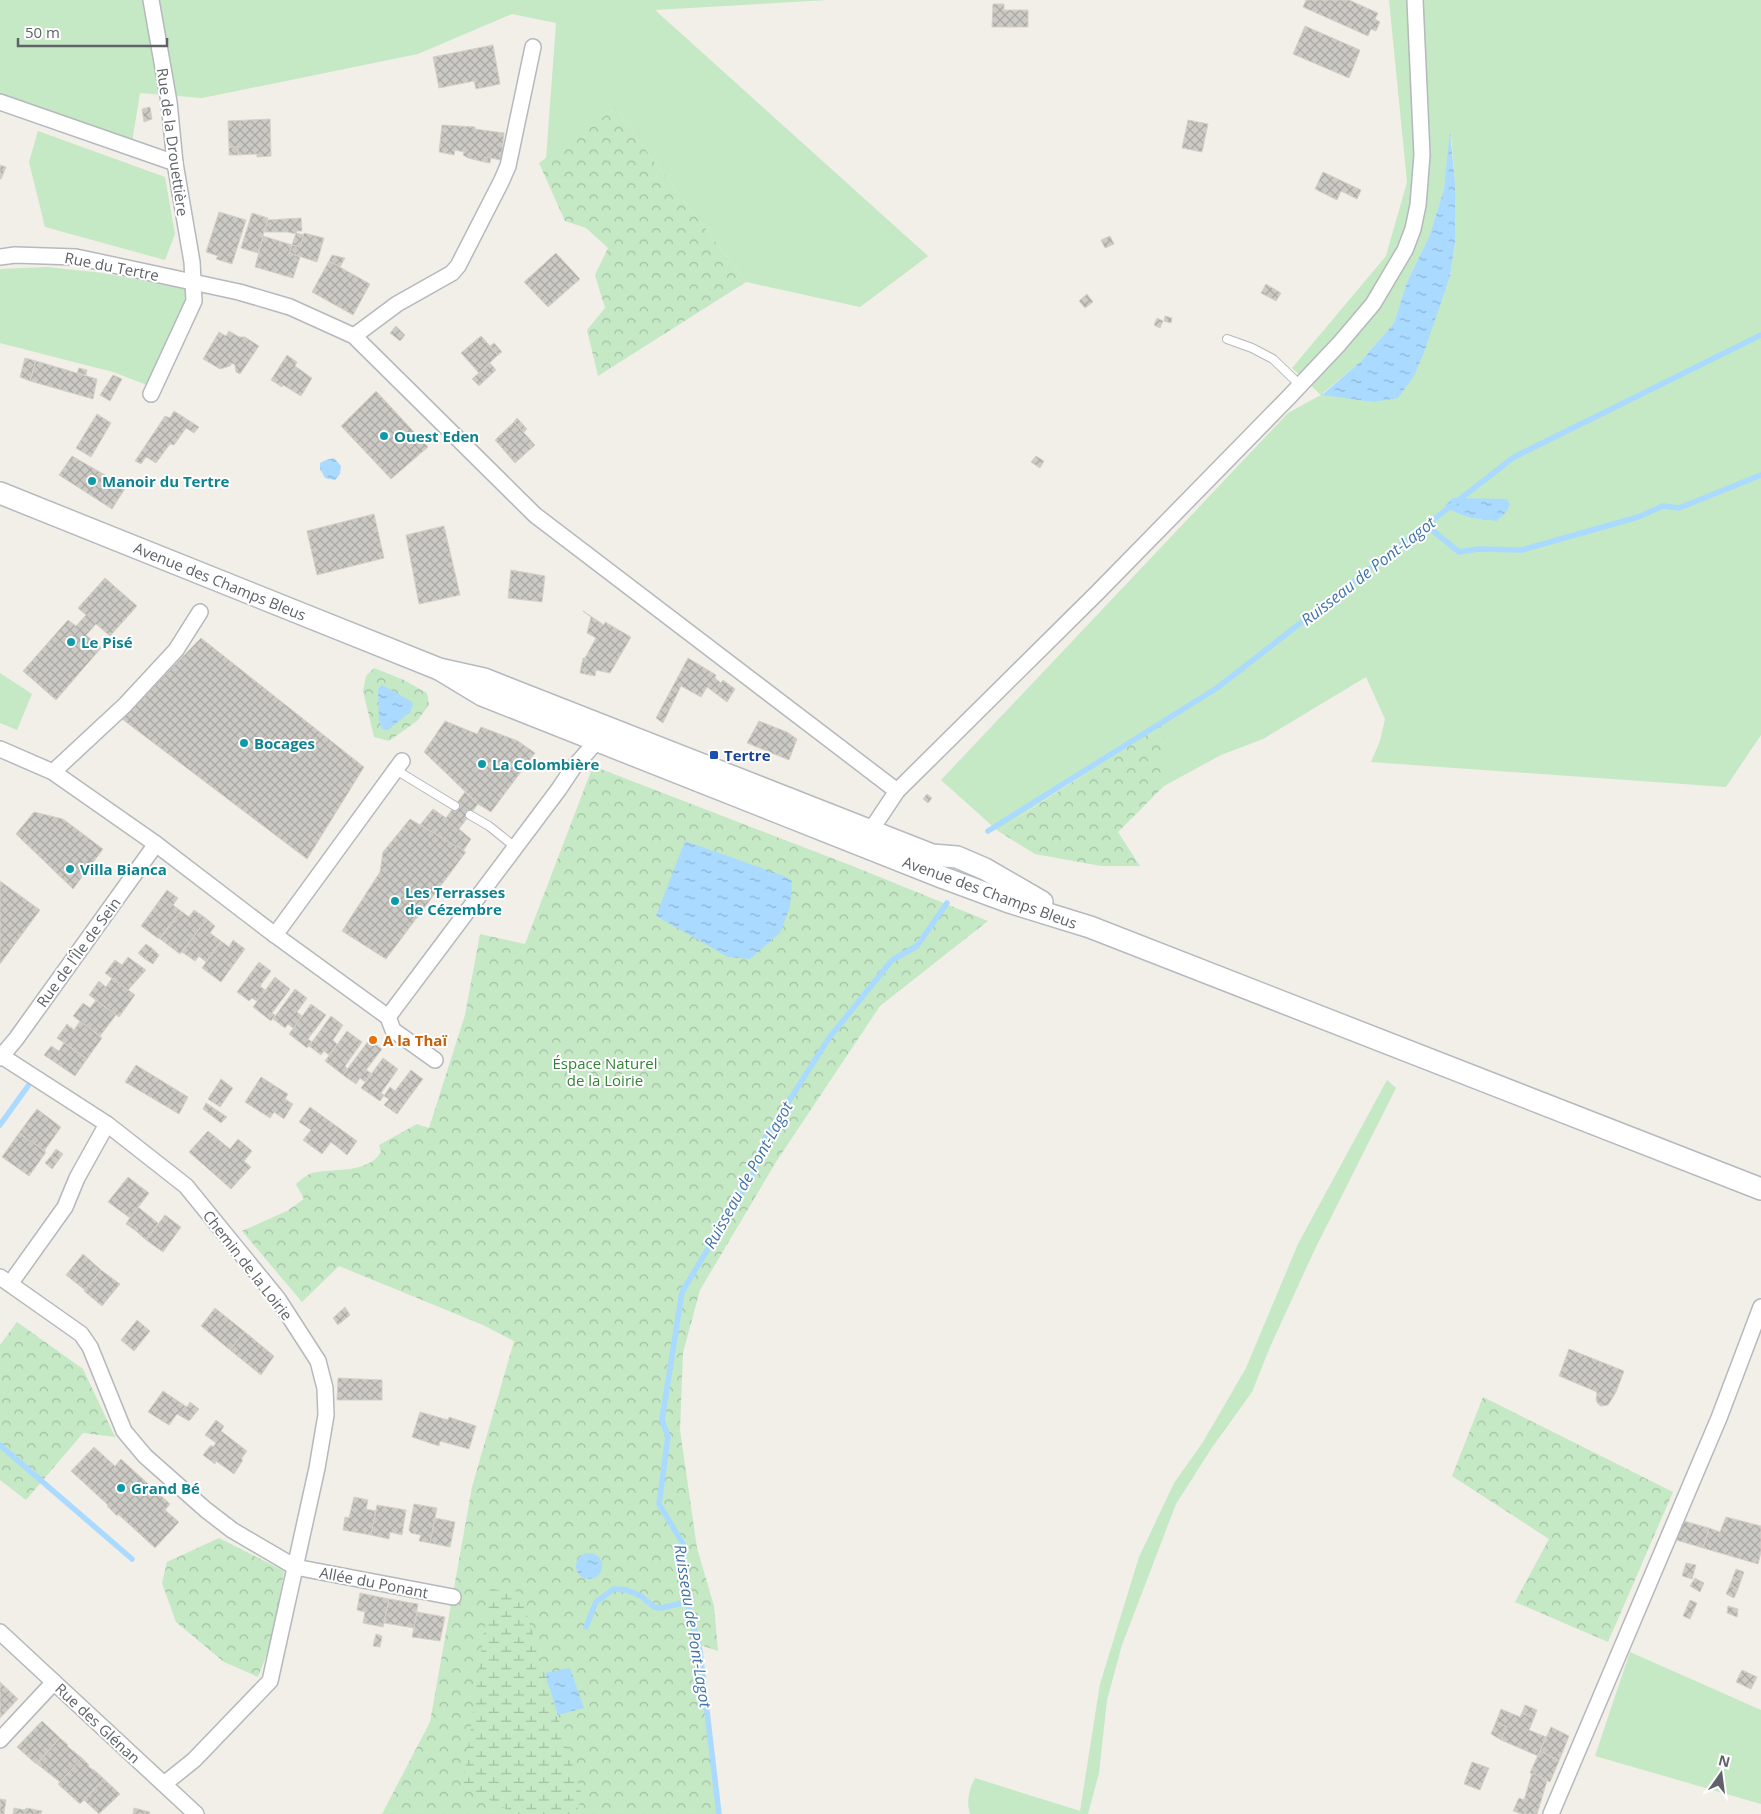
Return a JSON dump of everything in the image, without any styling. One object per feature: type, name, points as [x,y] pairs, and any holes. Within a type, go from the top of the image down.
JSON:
[{"type":"main road","name":"Avenue des Champs Bleus","points":[[0,492],[439,670],[482,695],[597,740],[871,839]]},
{"type":"main road","name":"Avenue des Champs Bleus","points":[[439,670],[484,679],[635,739],[871,839],[1009,902],[1090,927],[1761,1189]]},
{"type":"main road","name":"Avenue des Champs Bleus","points":[[597,740],[601,731],[624,740],[635,739]]},
{"type":"street","name":"Rue de la Drouettière","points":[[151,394],[194,301],[192,262],[175,163],[169,102],[152,0]]},
{"type":"street","points":[[871,839],[877,820],[897,791],[1097,593],[1300,385],[1339,344],[1373,304],[1405,250],[1413,229],[1418,205],[1422,155],[1415,0]]},
{"type":"street","points":[[533,47],[508,166],[458,266],[452,273],[397,304],[354,336],[535,515],[897,791]]},
{"type":"street","points":[[0,102],[175,163]]},
{"type":"street","name":"Rue du Tertre","points":[[0,257],[15,255],[76,257],[239,292],[290,307],[354,336]]},
{"type":"street","points":[[53,772],[125,705],[176,650],[200,612]]},
{"type":"street","points":[[388,1017],[573,768],[597,740]]},
{"type":"street","points":[[0,749],[53,772],[156,844],[275,935],[388,1017],[393,1030],[436,1060]]},
{"type":"street","points":[[275,935],[399,766]]},
{"type":"street","name":"Rue de l'Île de Sein","points":[[0,1056],[16,1040],[156,844]]},
{"type":"street","name":"Chemin de la Loirie","points":[[0,1056],[107,1124],[186,1186],[278,1299],[318,1362],[325,1388],[326,1414],[270,1682],[194,1760],[164,1784]]},
{"type":"street","points":[[5,1281],[65,1207],[77,1178],[107,1124]]},
{"type":"street","name":"Allée du Ponant","points":[[5,1281],[82,1334],[90,1347],[124,1431],[145,1456],[206,1510],[232,1530],[295,1566],[452,1597]]},
{"type":"street","points":[[1551,1814],[1715,1427],[1761,1307]]},
{"type":"street","name":"Rue des Glénan","points":[[0,1632],[164,1784],[179,1807],[196,1814]]},
{"type":"street","points":[[0,1740],[54,1682]]},
{"type":"lane","points":[[1227,339],[1252,348],[1274,359],[1300,385]]},
{"type":"lane","points":[[399,766],[455,806]]},
{"type":"lane","points":[[470,815],[489,826],[515,847]]},
{"type":"green space","points":[[0,0],[828,0],[655,10],[928,256],[860,307],[746,282],[616,108],[546,159],[556,23],[512,14],[418,54],[202,98],[140,93],[132,142],[0,95]]},
{"type":"green space","points":[[1389,0],[1761,0],[1761,735],[1726,787],[1371,762],[1380,741],[1385,719],[1366,677],[1263,739],[1221,755],[1164,786],[1164,720],[998,831],[941,780],[1288,413],[1321,395],[1292,368],[1386,256],[1407,182]],"holes":[[[1451,135],[1455,183],[1455,243],[1450,276],[1373,402],[1322,394],[1361,361],[1394,323],[1407,282],[1429,237],[1444,189]]]},
{"type":"green space","points":[[616,108],[746,282],[598,376],[587,330],[605,308],[595,275],[608,248],[586,228],[565,221],[539,163]]},
{"type":"green space","points":[[38,131],[165,177],[175,234],[165,260],[45,227],[29,162]]},
{"type":"green space","points":[[47,267],[103,273],[185,289],[188,296],[147,385],[113,372],[0,343],[0,269]]},
{"type":"green space","points":[[374,668],[404,680],[427,693],[429,705],[417,721],[389,741],[374,737],[363,691],[366,676]]},
{"type":"green space","points":[[0,673],[32,694],[17,730],[0,723]]},
{"type":"green space","points":[[1165,721],[1164,786],[1118,832],[1140,866],[1101,866],[1035,854],[998,831]]},
{"type":"green space","name":"Éspace Naturel de la Loirie","points":[[593,766],[855,867],[988,921],[880,1006],[776,1162],[700,1290],[683,1353],[680,1430],[697,1548],[714,1606],[718,1651],[697,1644],[700,1651],[719,1814],[382,1814],[430,1722],[472,1487],[514,1341],[483,1325],[339,1266],[302,1302],[242,1231],[287,1211],[304,1199],[296,1184],[308,1175],[350,1169],[368,1164],[381,1152],[379,1145],[417,1124],[429,1128],[465,1015],[480,934],[525,944]]},
{"type":"green space","points":[[1387,1080],[1396,1088],[1315,1249],[1270,1347],[1252,1392],[1211,1449],[1176,1504],[1122,1645],[1107,1700],[1099,1773],[1088,1814],[970,1814],[969,1795],[975,1778],[1080,1811],[1100,1684],[1139,1557],[1174,1483],[1203,1442],[1246,1368],[1298,1244]]},
{"type":"green space","points":[[17,1322],[83,1369],[115,1437],[83,1433],[26,1500],[0,1480],[0,1345]]},
{"type":"green space","points":[[1483,1397],[1673,1492],[1608,1642],[1515,1602],[1549,1539],[1452,1476]]},
{"type":"green space","points":[[219,1538],[284,1571],[272,1640],[258,1677],[224,1662],[176,1622],[162,1583],[167,1562]]},
{"type":"green space","points":[[490,1589],[520,1592],[582,1796],[576,1814],[515,1814],[463,1785]]},
{"type":"green space","points":[[1630,1652],[1761,1710],[1761,1804],[1595,1756]]},
{"type":"water","points":[[1450,132],[1455,183],[1455,243],[1450,276],[1414,376],[1398,398],[1373,402],[1322,395],[1361,361],[1394,323],[1407,282],[1429,237],[1444,189]]},
{"type":"water","points":[[334,458],[341,466],[340,474],[335,480],[325,478],[320,469],[320,463]]},
{"type":"water","points":[[1453,498],[1507,499],[1510,504],[1507,511],[1497,521],[1456,513],[1445,505]]},
{"type":"water","points":[[382,685],[411,701],[413,705],[410,712],[388,730],[382,729],[379,720],[378,689]]},
{"type":"water","points":[[685,841],[784,876],[792,881],[790,907],[780,933],[750,959],[728,957],[656,916]]},
{"type":"water","points":[[589,1553],[598,1557],[602,1566],[598,1575],[589,1579],[580,1575],[576,1566],[580,1557]]},
{"type":"water","points":[[570,1668],[584,1708],[558,1715],[545,1673]]},
{"type":"building","points":[[1306,0],[1349,0],[1378,13],[1375,19],[1380,22],[1376,31],[1371,29],[1368,36],[1303,7]]},
{"type":"building","points":[[993,4],[1004,4],[1004,10],[1028,10],[1028,27],[992,27]]},
{"type":"building","points":[[1305,26],[1360,50],[1349,78],[1293,54]]},
{"type":"building","points":[[493,45],[500,84],[476,89],[474,81],[439,88],[433,57]]},
{"type":"building","points":[[150,107],[152,119],[144,122],[142,109]]},
{"type":"building","points":[[270,119],[271,156],[257,157],[257,154],[238,155],[238,147],[229,147],[228,121]]},
{"type":"building","points":[[1188,120],[1208,124],[1202,152],[1182,148]]},
{"type":"building","points":[[442,125],[475,127],[475,129],[504,133],[501,160],[485,157],[484,162],[468,158],[463,155],[464,152],[455,150],[454,155],[439,152]]},
{"type":"building","points":[[229,147],[238,147],[238,155],[229,155]]},
{"type":"building","points":[[485,157],[491,158],[490,163],[484,162]]},
{"type":"building","points":[[0,165],[6,167],[1,179],[0,179]]},
{"type":"building","points":[[1323,172],[1361,190],[1357,199],[1341,191],[1337,200],[1315,189]]},
{"type":"building","points":[[219,212],[246,220],[232,264],[216,259],[218,256],[206,252]]},
{"type":"building","points":[[252,213],[268,218],[258,253],[241,248]]},
{"type":"building","points":[[301,218],[302,231],[297,231],[296,234],[264,232],[268,220]]},
{"type":"building","points":[[296,233],[304,235],[300,247],[292,245]]},
{"type":"building","points":[[304,233],[324,238],[317,262],[289,253],[292,245],[300,247]]},
{"type":"building","points":[[263,236],[292,245],[289,253],[300,257],[293,278],[255,267]]},
{"type":"building","points":[[1110,236],[1114,244],[1105,248],[1101,240]]},
{"type":"building","points":[[556,253],[580,279],[548,307],[524,282]]},
{"type":"building","points":[[332,255],[345,258],[340,267],[329,261]]},
{"type":"building","points":[[329,261],[370,284],[353,315],[312,292]]},
{"type":"building","points":[[1266,284],[1281,293],[1276,301],[1261,293]]},
{"type":"building","points":[[1087,294],[1093,302],[1085,308],[1079,301]]},
{"type":"building","points":[[1165,316],[1172,318],[1171,323],[1164,321]]},
{"type":"building","points":[[1157,318],[1163,321],[1160,328],[1154,325]]},
{"type":"building","points":[[396,326],[405,335],[400,341],[390,333]]},
{"type":"building","points":[[229,331],[239,337],[245,337],[259,346],[240,374],[236,372],[235,365],[232,363],[230,366],[220,369],[203,359],[219,332],[226,336]]},
{"type":"building","points":[[481,336],[498,355],[479,373],[461,353]]},
{"type":"building","points":[[494,343],[502,352],[498,355],[490,346]]},
{"type":"building","points":[[287,355],[297,362],[295,366],[312,378],[301,396],[271,380]]},
{"type":"building","points":[[25,358],[36,361],[30,381],[20,377]]},
{"type":"building","points":[[36,361],[97,379],[93,399],[30,381]]},
{"type":"building","points":[[490,363],[496,370],[479,386],[472,379]]},
{"type":"building","points":[[79,368],[87,370],[86,375],[77,373]]},
{"type":"building","points":[[113,375],[122,379],[110,401],[100,395]]},
{"type":"building","name":"Ouest Eden","points":[[376,391],[428,447],[391,479],[341,426]]},
{"type":"building","name":"Manoir du Tertre","points":[[174,411],[199,427],[194,433],[186,428],[174,445],[170,444],[156,463],[146,457],[141,464],[135,461],[165,416],[170,418]]},
{"type":"building","points":[[97,414],[111,423],[91,457],[76,448]]},
{"type":"building","points":[[517,418],[527,429],[523,433],[514,422]]},
{"type":"building","points":[[514,422],[535,445],[515,463],[495,440]]},
{"type":"building","name":"Manoir du Tertre","points":[[72,456],[126,487],[112,509],[59,475]]},
{"type":"building","points":[[1036,456],[1044,461],[1040,468],[1031,462]]},
{"type":"building","points":[[374,514],[384,558],[317,575],[307,531]]},
{"type":"building","points":[[444,526],[460,595],[419,604],[406,535]]},
{"type":"building","points":[[511,570],[545,576],[542,602],[508,598]]},
{"type":"building","name":"Le Pisé","points":[[105,578],[137,606],[110,636],[96,624],[86,635],[101,648],[56,700],[23,671],[68,620],[76,626],[86,615],[78,608]]},
{"type":"building","points":[[583,611],[604,625],[605,622],[631,637],[610,673],[596,670],[595,676],[580,673],[583,658],[585,658],[596,638],[587,633],[591,617]]},
{"type":"building","name":"Bocages","points":[[201,638],[364,767],[307,859],[122,719]]},
{"type":"building","points":[[688,658],[716,675],[715,678],[721,683],[723,680],[735,689],[727,702],[707,687],[701,697],[681,686],[663,723],[656,718]]},
{"type":"building","name":"La Colombière","points":[[445,721],[477,734],[481,727],[518,741],[535,753],[491,812],[478,804],[424,752]]},
{"type":"building","points":[[759,721],[787,732],[797,739],[789,760],[747,743]]},
{"type":"building","points":[[465,792],[478,804],[459,829],[471,839],[463,851],[420,825],[433,809],[446,818]]},
{"type":"building","points":[[927,794],[932,798],[928,803],[923,799]]},
{"type":"building","name":"Villa Bianca","points":[[34,812],[63,819],[103,849],[73,889],[16,834]]},
{"type":"building","name":"Les Terrasses de Cézembre","points":[[410,819],[466,852],[386,959],[342,931],[380,872],[383,852]]},
{"type":"building","points":[[0,881],[40,910],[0,964]]},
{"type":"building","points":[[167,890],[178,898],[173,905],[181,911],[159,939],[141,926]]},
{"type":"building","points":[[194,910],[207,919],[180,954],[160,939],[181,911],[189,917]]},
{"type":"building","points":[[207,919],[215,926],[210,933],[221,941],[206,962],[199,956],[195,961],[182,952]]},
{"type":"building","points":[[233,940],[245,949],[221,982],[202,968],[221,941],[229,947]]},
{"type":"building","points":[[146,944],[153,949],[145,959],[138,953]]},
{"type":"building","points":[[153,949],[159,955],[153,964],[145,959]]},
{"type":"building","points":[[128,957],[146,970],[128,990],[105,973],[115,960],[122,965]]},
{"type":"building","points":[[259,962],[271,971],[260,986],[265,990],[257,1001],[252,998],[249,1001],[237,992]]},
{"type":"building","points":[[275,977],[290,989],[272,1013],[275,1015],[271,1021],[253,1007]]},
{"type":"building","points":[[112,978],[135,995],[119,1017],[89,995],[99,981],[106,987]]},
{"type":"building","points":[[295,989],[307,998],[297,1012],[302,1016],[293,1028],[288,1024],[285,1028],[273,1019]]},
{"type":"building","points":[[96,1000],[116,1015],[100,1036],[73,1016],[83,1003],[90,1008]]},
{"type":"building","points":[[311,1004],[326,1015],[308,1039],[312,1042],[307,1048],[289,1034]]},
{"type":"building","points":[[331,1016],[343,1025],[333,1040],[337,1044],[329,1055],[324,1051],[321,1055],[309,1046]]},
{"type":"building","points":[[80,1021],[102,1038],[87,1059],[57,1038],[67,1024],[74,1030]]},
{"type":"building","points":[[347,1031],[362,1042],[345,1066],[348,1069],[343,1075],[325,1061]]},
{"type":"building","points":[[369,1040],[382,1049],[366,1070],[371,1073],[365,1082],[360,1078],[356,1084],[343,1075]]},
{"type":"building","points":[[64,1043],[87,1059],[75,1076],[44,1055],[51,1046],[59,1051]]},
{"type":"building","points":[[383,1058],[398,1069],[381,1093],[384,1095],[380,1101],[361,1088]]},
{"type":"building","points":[[136,1065],[188,1097],[179,1114],[125,1082]]},
{"type":"building","points":[[411,1070],[423,1079],[397,1114],[384,1105],[389,1099],[384,1096],[390,1087],[395,1091]]},
{"type":"building","points":[[261,1077],[288,1094],[285,1099],[293,1104],[284,1119],[274,1112],[270,1118],[245,1102]]},
{"type":"building","points":[[221,1079],[233,1088],[220,1107],[208,1099]]},
{"type":"building","points":[[206,1103],[227,1117],[221,1123],[203,1109]]},
{"type":"building","points":[[310,1107],[357,1141],[347,1155],[331,1142],[322,1154],[303,1140],[311,1130],[299,1122]]},
{"type":"building","points":[[37,1109],[61,1127],[44,1151],[19,1133]]},
{"type":"building","points":[[208,1131],[230,1149],[238,1139],[252,1151],[244,1161],[251,1167],[231,1189],[189,1152]]},
{"type":"building","points":[[19,1133],[46,1152],[29,1176],[2,1157]]},
{"type":"building","points":[[56,1149],[63,1154],[58,1161],[51,1156]]},
{"type":"building","points":[[51,1156],[58,1161],[52,1169],[45,1163]]},
{"type":"building","points":[[128,1177],[149,1193],[130,1218],[108,1202]]},
{"type":"building","points":[[138,1207],[158,1223],[146,1240],[136,1231],[138,1229],[127,1222]]},
{"type":"building","points":[[165,1215],[181,1227],[163,1252],[146,1240]]},
{"type":"building","points":[[127,1222],[138,1229],[136,1231],[126,1224]]},
{"type":"building","points":[[83,1254],[101,1270],[85,1290],[66,1275]]},
{"type":"building","points":[[101,1270],[120,1284],[102,1306],[84,1291]]},
{"type":"building","points":[[345,1307],[350,1315],[338,1325],[333,1318]]},
{"type":"building","points":[[215,1308],[245,1332],[230,1350],[201,1326]]},
{"type":"building","points":[[137,1320],[150,1331],[134,1351],[121,1340]]},
{"type":"building","points":[[245,1332],[274,1356],[261,1375],[230,1350]]},
{"type":"building","points":[[1569,1349],[1624,1371],[1616,1392],[1608,1405],[1601,1406],[1598,1404],[1596,1400],[1597,1392],[1559,1376]]},
{"type":"building","points":[[338,1378],[382,1380],[382,1400],[337,1400]]},
{"type":"building","points":[[163,1391],[187,1407],[190,1402],[199,1409],[189,1421],[177,1414],[169,1425],[148,1412]]},
{"type":"building","points":[[420,1412],[448,1420],[449,1417],[476,1426],[469,1449],[440,1441],[439,1446],[412,1437]]},
{"type":"building","points":[[216,1420],[224,1426],[221,1431],[247,1451],[234,1474],[216,1461],[215,1464],[203,1455],[211,1445],[213,1447],[216,1443],[205,1435]]},
{"type":"building","name":"Grand Bé","points":[[94,1447],[115,1466],[121,1459],[170,1504],[165,1510],[179,1522],[155,1548],[118,1514],[117,1516],[108,1505],[71,1471]]},
{"type":"building","points":[[354,1497],[368,1500],[366,1509],[376,1511],[371,1535],[343,1530],[345,1517],[349,1518]]},
{"type":"building","points":[[414,1504],[437,1508],[430,1543],[419,1541],[421,1535],[411,1533],[409,1530]]},
{"type":"building","points":[[377,1505],[406,1510],[402,1535],[390,1532],[389,1539],[371,1535]]},
{"type":"building","points":[[1726,1517],[1761,1526],[1761,1552],[1758,1564],[1703,1548],[1709,1528],[1720,1532]]},
{"type":"building","points":[[435,1518],[455,1522],[450,1547],[430,1543]]},
{"type":"building","points":[[1680,1520],[1709,1528],[1703,1548],[1673,1539]]},
{"type":"building","points":[[1686,1563],[1696,1565],[1692,1579],[1682,1576]]},
{"type":"building","points":[[1736,1569],[1744,1572],[1741,1580],[1733,1577]]},
{"type":"building","points":[[1733,1577],[1741,1580],[1738,1589],[1730,1585]]},
{"type":"building","points":[[1695,1578],[1704,1583],[1700,1592],[1690,1586]]},
{"type":"building","points":[[1730,1585],[1738,1589],[1734,1598],[1726,1594]]},
{"type":"building","points":[[360,1593],[389,1599],[383,1627],[363,1623],[365,1612],[357,1610]]},
{"type":"building","points":[[389,1599],[418,1604],[414,1628],[384,1623]]},
{"type":"building","points":[[1690,1600],[1697,1603],[1690,1619],[1683,1616]]},
{"type":"building","points":[[1728,1606],[1738,1609],[1737,1617],[1727,1613]]},
{"type":"building","points":[[417,1612],[445,1617],[440,1641],[412,1637]]},
{"type":"building","points":[[376,1634],[382,1636],[380,1647],[373,1646]]},
{"type":"building","points":[[1742,1670],[1757,1677],[1751,1689],[1736,1682]]},
{"type":"building","points":[[0,1682],[18,1699],[0,1718]]},
{"type":"building","points":[[1525,1705],[1537,1710],[1534,1718],[1522,1713]]},
{"type":"building","points":[[1501,1709],[1520,1717],[1522,1713],[1534,1718],[1529,1730],[1546,1737],[1538,1756],[1501,1740],[1507,1727],[1496,1722]]},
{"type":"building","points":[[42,1721],[60,1738],[36,1764],[17,1747]]},
{"type":"building","points":[[1496,1722],[1507,1727],[1501,1740],[1491,1734]]},
{"type":"building","points":[[1551,1727],[1569,1736],[1559,1761],[1540,1751]]},
{"type":"building","points":[[60,1738],[82,1758],[60,1782],[37,1764]]},
{"type":"building","points":[[1540,1751],[1559,1761],[1550,1782],[1530,1773]]},
{"type":"building","points":[[82,1758],[88,1766],[104,1779],[80,1804],[58,1784]]},
{"type":"building","points":[[1472,1762],[1489,1768],[1480,1790],[1464,1784]]},
{"type":"building","points":[[1532,1773],[1547,1781],[1537,1814],[1522,1814],[1513,1811],[1519,1798],[1524,1800]]},
{"type":"building","points":[[104,1779],[120,1794],[99,1814],[84,1800]]},
{"type":"building","points":[[0,1799],[6,1800],[4,1814],[0,1814]]},
{"type":"building","points":[[14,1808],[42,1811],[41,1814],[13,1814]]},
{"type":"building","points":[[134,1808],[150,1812],[149,1814],[133,1814]]},
{"type":"waterway","name":"Ruisseau de Pont-Lagot","points":[[988,831],[1217,688],[1514,457],[1761,335]]},
{"type":"waterway","points":[[1426,525],[1459,552],[1478,549],[1522,550],[1638,517],[1663,506],[1679,508],[1761,475]]},
{"type":"waterway","name":"Ruisseau de Pont-Lagot","points":[[719,1814],[700,1651],[687,1602],[683,1544],[659,1504],[668,1437],[662,1420],[682,1292],[753,1174],[764,1140],[829,1038],[892,960],[917,946],[947,903]]},
{"type":"waterway","points":[[0,1125],[28,1086]]},
{"type":"waterway","points":[[0,1445],[132,1559]]},
{"type":"waterway","points":[[586,1627],[596,1602],[614,1589],[627,1590],[641,1596],[654,1607],[661,1608],[687,1602]]},
{"type":"place","name":"Ouest Eden","points":[[384,436]]},
{"type":"place","name":"Manoir du Tertre","points":[[92,481]]},
{"type":"place","name":"Le Pisé","points":[[71,642]]},
{"type":"place","name":"Bocages","points":[[244,743]]},
{"type":"place","name":"Tertre","points":[[714,755]]},
{"type":"place","name":"La Colombière","points":[[482,764]]},
{"type":"place","name":"Villa Bianca","points":[[70,869]]},
{"type":"place","name":"Les Terrasses de Cézembre","points":[[395,901]]},
{"type":"place","name":"A la Thaï","points":[[373,1040]]},
{"type":"place","name":"Grand Bé","points":[[121,1488]]}]
